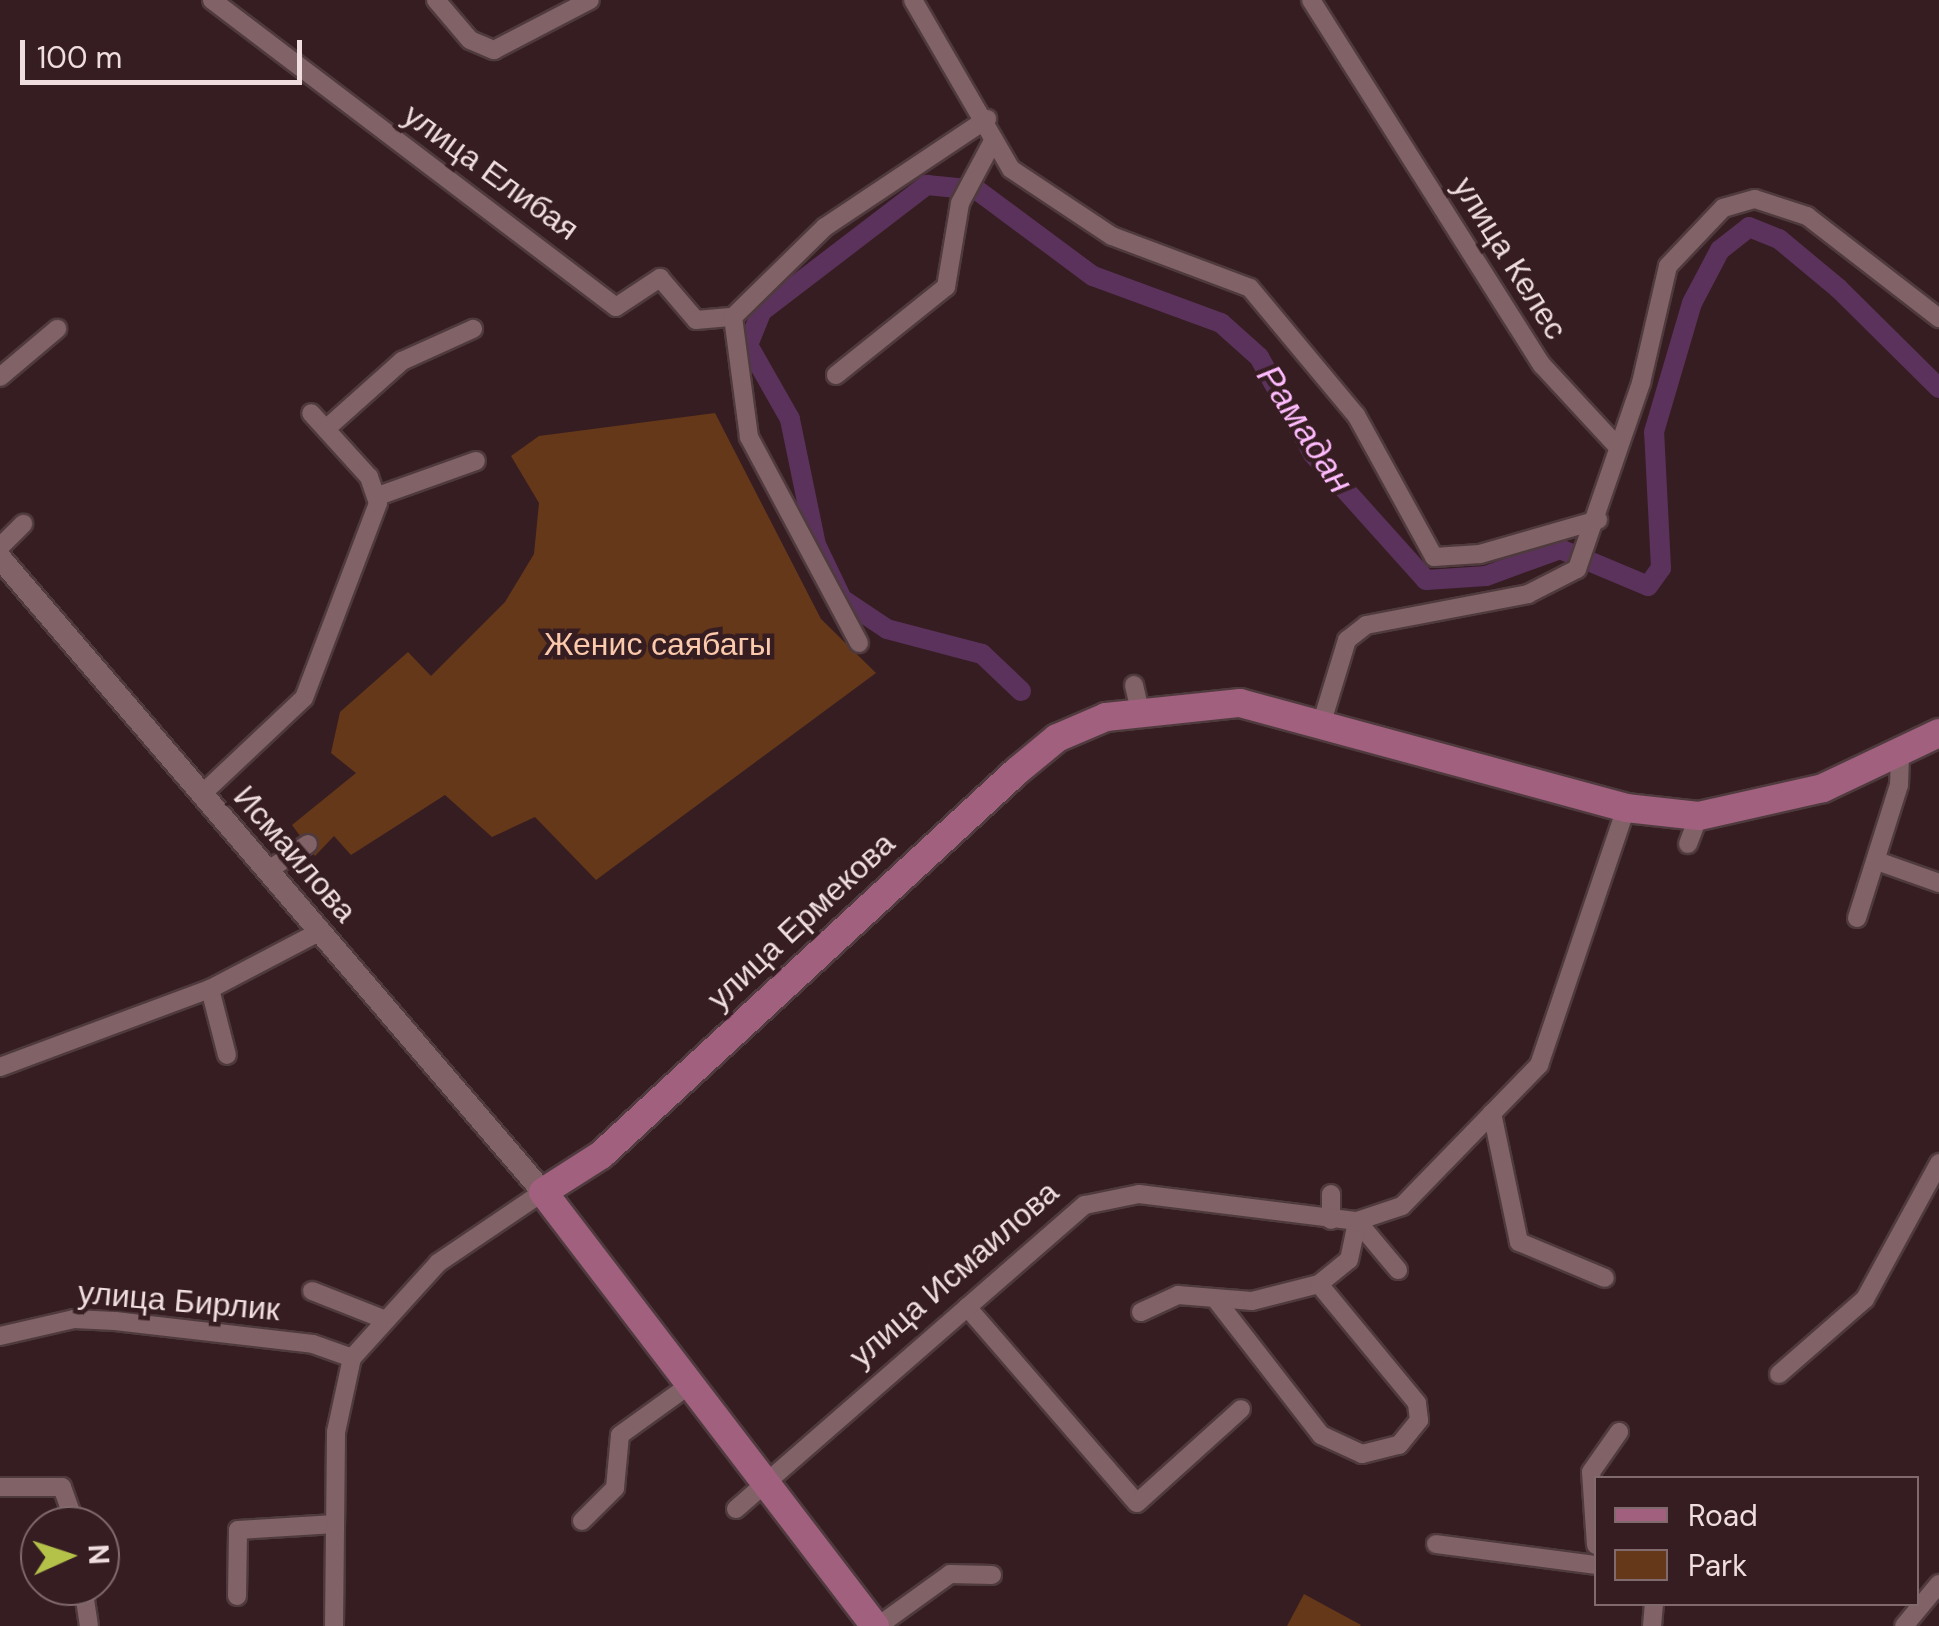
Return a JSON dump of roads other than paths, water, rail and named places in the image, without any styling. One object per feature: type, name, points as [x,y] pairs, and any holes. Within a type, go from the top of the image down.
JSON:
[{"type":"main road","name":"улица Ермекова","points":[[543,1192],[601,1156],[1057,738],[1143,709],[1240,703],[1626,808],[1699,816],[1823,788],[1939,733]]},
{"type":"main road","points":[[543,1192],[877,1626]]},
{"type":"street","name":"улица Елибая","points":[[212,0],[616,307],[660,278],[696,320],[733,317]]},
{"type":"street","points":[[436,0],[470,40],[502,50],[590,0]]},
{"type":"street","points":[[914,0],[987,119],[993,141],[1030,186],[1112,236],[1212,266],[1250,288],[1356,415],[1434,557],[1480,554],[1598,520]]},
{"type":"street","name":"улица Келес","points":[[1310,0],[1542,365],[1618,446]]},
{"type":"street","points":[[858,643],[749,437],[733,317],[825,227],[987,119]]},
{"type":"street","points":[[836,375],[946,287],[960,203],[993,141]]},
{"type":"street","points":[[1321,725],[1323,680],[1347,640],[1366,625],[1539,591],[1577,569],[1598,520],[1668,266],[1705,220],[1739,200],[1807,216],[1939,318]]},
{"type":"street","points":[[0,377],[57,328]]},
{"type":"street","points":[[328,428],[402,360],[474,329]]},
{"type":"street","points":[[311,413],[328,428],[378,496]]},
{"type":"street","points":[[378,496],[476,461]]},
{"type":"street","points":[[201,795],[304,698],[378,496]]},
{"type":"street","points":[[0,546],[22,524]]},
{"type":"street","name":"Исмаилова","points":[[0,558],[543,1192]]},
{"type":"street","points":[[1857,918],[1877,861],[1900,752]]},
{"type":"street","name":"улица Исмаилова","points":[[736,1509],[770,1483],[1061,1220],[1108,1196],[1357,1221],[1402,1206],[1526,1078],[1555,1029],[1626,808]]},
{"type":"street","points":[[1688,844],[1699,816]]},
{"type":"street","points":[[266,872],[308,844]]},
{"type":"street","points":[[1877,861],[1939,883]]},
{"type":"street","points":[[0,1066],[210,990],[319,932]]},
{"type":"street","points":[[210,990],[227,1055]]},
{"type":"street","points":[[1492,1114],[1519,1242],[1605,1278]]},
{"type":"street","points":[[1779,1374],[1864,1299],[1939,1162]]},
{"type":"street","name":"улица Ермекова","points":[[334,1626],[336,1432],[352,1358],[383,1319],[464,1243],[543,1192]]},
{"type":"street","points":[[1331,1220],[1332,1194]]},
{"type":"street","points":[[1357,1221],[1398,1270]]},
{"type":"street","points":[[1140,1312],[1178,1295],[1216,1301],[1320,1284],[1349,1260],[1357,1221]]},
{"type":"street","points":[[1216,1301],[1321,1435],[1362,1454],[1399,1445],[1419,1420],[1418,1402],[1320,1284]]},
{"type":"street","points":[[312,1291],[383,1319]]},
{"type":"street","points":[[967,1307],[1137,1504],[1242,1409]]},
{"type":"street","name":"улица Бирлик","points":[[0,1336],[74,1318],[313,1344],[352,1358]]},
{"type":"street","points":[[582,1521],[616,1488],[620,1435],[692,1384]]},
{"type":"street","points":[[1594,1516],[1591,1472],[1618,1432]]},
{"type":"street","points":[[0,1487],[55,1483],[72,1496],[73,1506]]},
{"type":"street","points":[[237,1596],[240,1528],[336,1524]]},
{"type":"street","points":[[1436,1544],[1594,1565]]},
{"type":"street","points":[[877,1626],[950,1574],[992,1574]]},
{"type":"street","points":[[1904,1626],[1939,1584]]},
{"type":"waterway","name":"Рамадан","points":[[1021,691],[982,654],[887,629],[842,599],[816,545],[790,419],[748,345],[762,311],[927,185],[977,190],[1093,276],[1221,323],[1259,357],[1313,454],[1426,580],[1486,576],[1560,549],[1648,586],[1661,568],[1654,432],[1692,303],[1720,250],[1749,227],[1779,239],[1838,288],[1939,388]]},
{"type":"park label","name":"Женис саябагы","points":[[658,644]]}]
